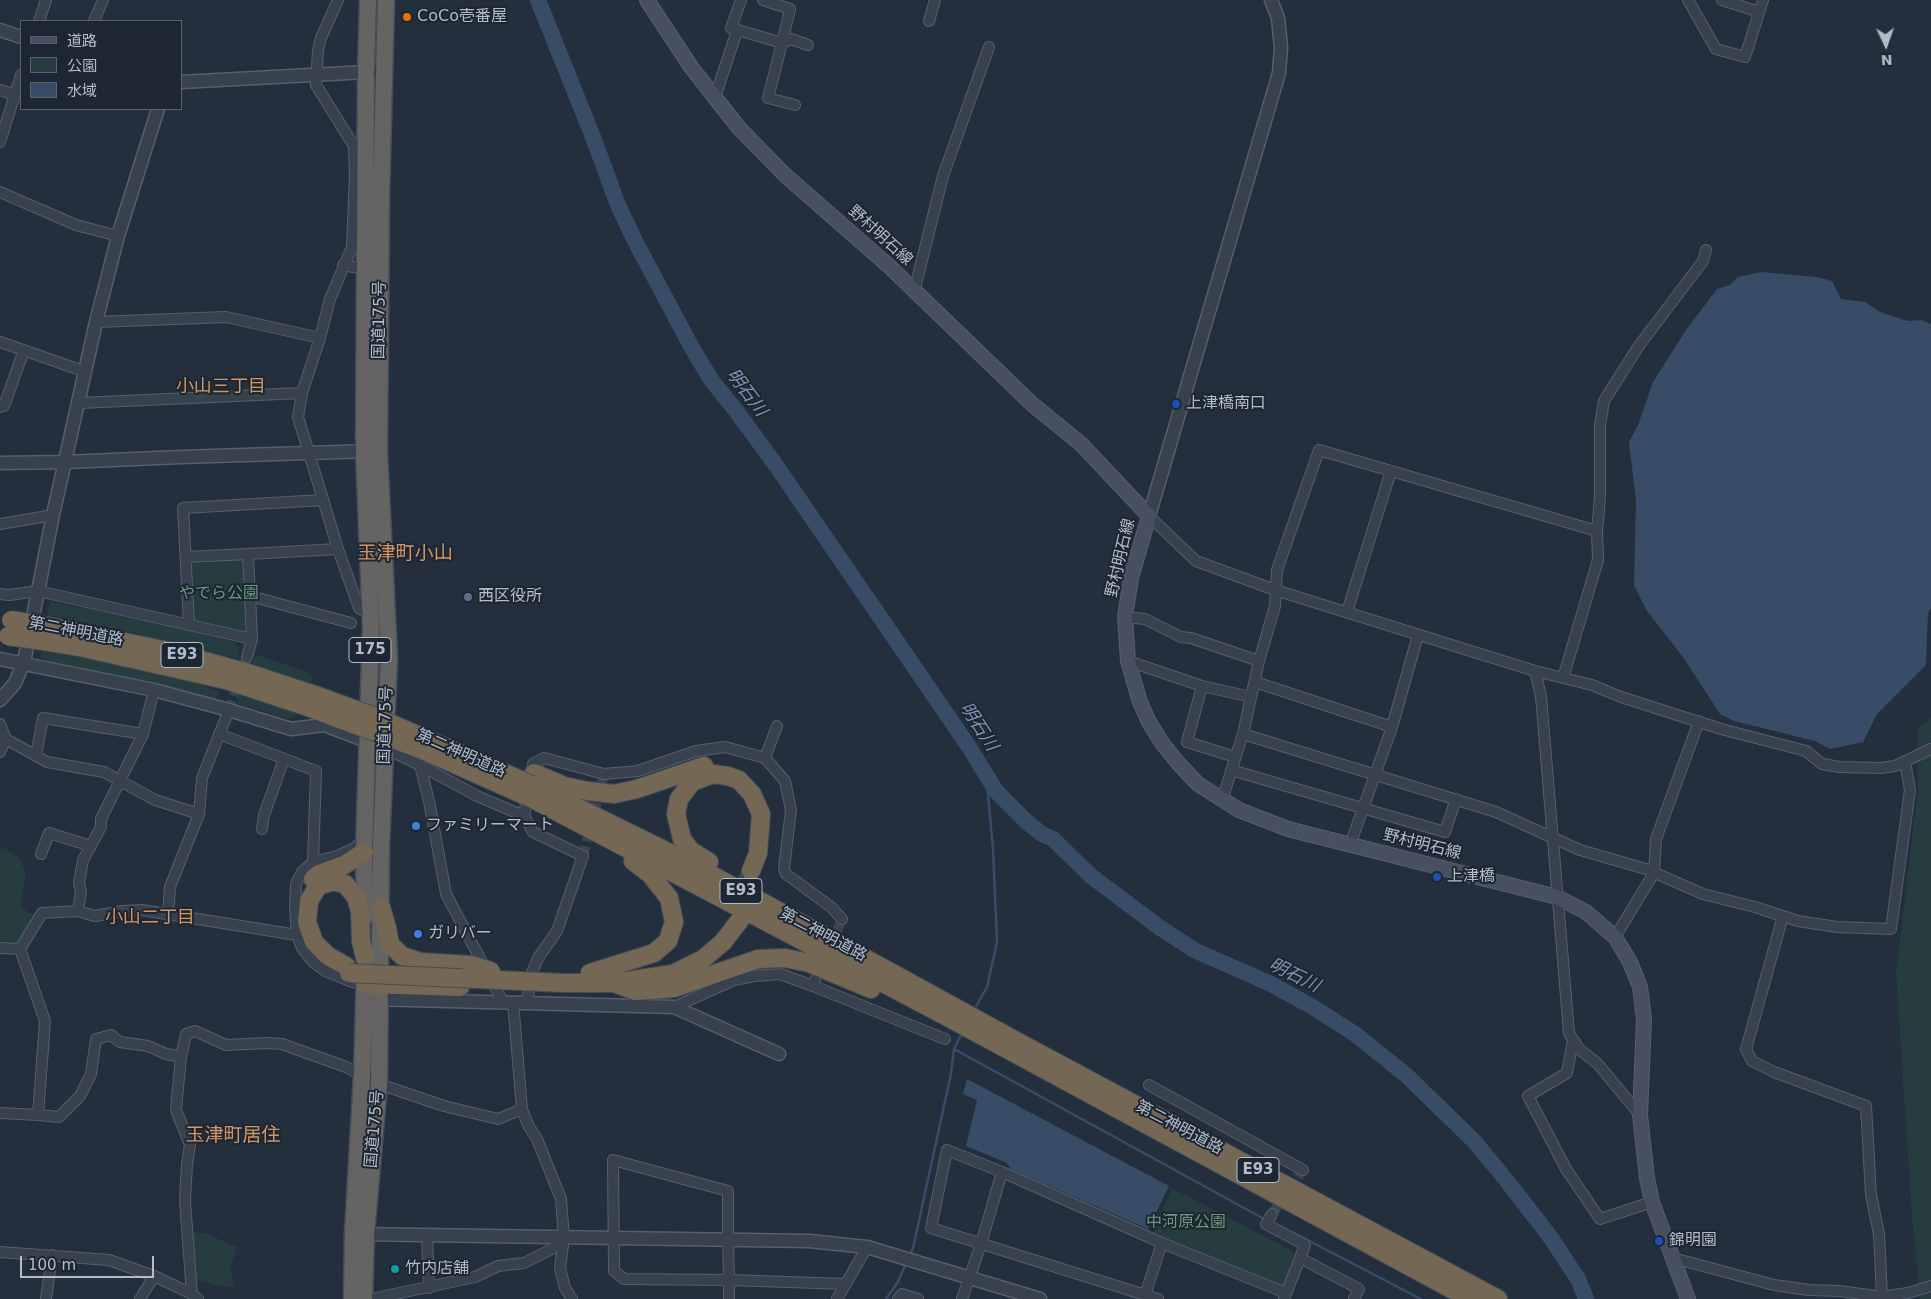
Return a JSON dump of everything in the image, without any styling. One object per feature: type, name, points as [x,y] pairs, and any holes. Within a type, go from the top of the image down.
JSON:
[{"type":"highway","name":"国道175号","points":[[364,1299],[359,1234],[362,1075],[381,907],[381,847],[389,658],[371,451],[361,176],[368,0]]},
{"type":"highway","name":"国道175号","points":[[352,1299],[379,1084],[372,992],[365,958],[364,844],[368,742],[371,451],[381,198],[386,0]]},
{"type":"highway","name":"第二神明道路","points":[[5,627],[45,634],[80,647],[226,680],[378,718],[458,744],[533,786],[678,857],[786,915],[995,1044],[1016,1048],[1470,1299]]},
{"type":"highway","name":"第二神明道路","points":[[311,701],[423,750],[533,786],[616,844],[941,1012],[1016,1048],[1498,1299]]},
{"type":"highway","points":[[533,786],[564,786],[614,794],[637,790],[704,766],[720,765],[733,767],[756,783],[765,794],[770,808],[770,837],[755,875],[761,814],[752,794],[739,780],[713,774],[692,782],[679,799],[676,814],[682,839],[690,850],[765,895],[786,915]]},
{"type":"highway","points":[[364,844],[344,865],[319,874],[304,890],[299,923],[303,938],[310,951],[333,968],[560,977],[614,983],[636,991],[674,988],[758,959],[785,958],[818,967],[872,989],[941,1012]]},
{"type":"highway","points":[[560,977],[590,972],[654,954],[668,941],[674,922],[669,898],[650,874],[626,856],[616,844]]},
{"type":"highway","points":[[348,969],[328,956],[314,942],[307,922],[309,900],[318,886],[334,881],[340,882],[345,884],[356,897],[360,911],[361,941],[365,958]]},
{"type":"highway","points":[[381,907],[390,944],[402,956],[421,962],[471,965],[498,976]]},
{"type":"highway","points":[[590,972],[615,974],[668,966],[688,957],[708,942],[735,917],[723,942],[703,960],[673,974],[614,983]]},
{"type":"highway","points":[[372,992],[460,987],[498,976]]},
{"type":"main road","name":"野村明石線","points":[[647,0],[691,67],[739,128],[786,175],[890,267],[1032,404],[1081,444],[1149,516],[1131,578],[1125,617],[1128,662],[1140,702],[1162,743],[1178,764],[1198,784],[1222,800],[1259,818],[1288,829],[1557,897],[1586,912],[1615,937],[1630,962],[1640,987],[1644,1019],[1640,1115],[1646,1178],[1652,1202],[1688,1299]]},
{"type":"street","points":[[39,20],[46,0]]},
{"type":"street","points":[[94,20],[103,0]]},
{"type":"street","points":[[338,0],[321,38],[318,50],[316,85],[354,146],[361,176],[352,247],[330,299],[302,394],[298,417],[338,549],[360,608],[370,615]]},
{"type":"street","points":[[741,0],[731,28],[782,43],[791,39],[808,45]]},
{"type":"street","points":[[764,0],[790,9],[768,98],[795,105]]},
{"type":"street","points":[[929,21],[935,0]]},
{"type":"street","points":[[1271,0],[1278,18],[1280,41],[1279,74],[1149,516],[1196,561],[1275,590],[1418,635],[1535,671],[1592,686],[1699,721],[1806,751],[1822,764],[1840,767],[1881,768],[1895,766],[1931,749]]},
{"type":"street","points":[[1688,0],[1716,49],[1744,57],[1763,0]]},
{"type":"street","points":[[1722,0],[1759,12]]},
{"type":"street","points":[[0,30],[20,37]]},
{"type":"street","points":[[715,97],[737,30]]},
{"type":"street","points":[[914,292],[943,176],[989,47]]},
{"type":"street","points":[[182,82],[385,71]]},
{"type":"street","points":[[0,142],[20,79]]},
{"type":"street","points":[[0,90],[15,95]]},
{"type":"street","points":[[0,700],[15,683],[24,662],[53,515],[96,322],[118,236],[158,110]]},
{"type":"street","points":[[0,192],[76,225],[118,236]]},
{"type":"street","points":[[1563,678],[1598,560],[1600,425],[1604,401],[1638,347],[1703,260],[1706,250]]},
{"type":"street","points":[[343,265],[365,268]]},
{"type":"street","points":[[96,322],[226,317],[320,338]]},
{"type":"street","points":[[0,342],[86,372]]},
{"type":"street","points":[[0,407],[4,406],[24,350]]},
{"type":"street","points":[[79,403],[302,394]]},
{"type":"street","points":[[1222,800],[1243,734],[1259,661],[1275,606],[1278,570],[1319,450],[1597,531]]},
{"type":"street","points":[[0,463],[371,451]]},
{"type":"street","points":[[1347,612],[1391,471]]},
{"type":"street","points":[[189,625],[183,508],[323,500]]},
{"type":"street","points":[[0,524],[53,515]]},
{"type":"street","points":[[186,557],[338,549]]},
{"type":"street","points":[[247,657],[252,638],[248,554]]},
{"type":"street","points":[[0,594],[9,595],[38,591],[252,638]]},
{"type":"street","points":[[250,596],[351,623]]},
{"type":"street","points":[[1125,617],[1145,619],[1181,637],[1191,638],[1259,661]]},
{"type":"street","points":[[1350,845],[1392,727],[1418,635]]},
{"type":"street","points":[[0,658],[154,690],[291,729],[324,725],[385,748],[477,796],[524,816],[533,832],[583,856],[557,931],[538,958],[531,975],[527,1002]]},
{"type":"street","points":[[1128,662],[1202,686],[1251,697]]},
{"type":"street","points":[[1535,671],[1541,696],[1569,1033],[1579,1049],[1598,1064],[1640,1115]]},
{"type":"street","points":[[1255,682],[1392,727]]},
{"type":"street","points":[[1202,686],[1187,742],[1236,757]]},
{"type":"street","points":[[78,911],[82,892],[79,883],[83,860],[101,827],[101,819],[143,734],[154,690]]},
{"type":"street","points":[[168,915],[170,887],[199,814],[202,778],[229,710]]},
{"type":"street","points":[[36,754],[43,718],[143,734]]},
{"type":"street","points":[[1615,937],[1654,873],[1656,839],[1699,721]]},
{"type":"street","points":[[0,724],[6,739],[36,754],[47,762],[104,772],[155,800],[199,814]]},
{"type":"street","points":[[765,758],[777,726]]},
{"type":"street","points":[[219,734],[316,771],[313,862]]},
{"type":"street","points":[[1243,734],[1496,812],[1580,850],[1646,869],[1703,894],[1755,907],[1798,921],[1837,927],[1891,929],[1910,790],[1905,762]]},
{"type":"street","points":[[0,752],[6,739]]},
{"type":"street","points":[[524,816],[533,764],[544,758],[604,774],[638,772],[696,751],[725,747],[765,758],[785,781],[791,810],[784,868],[786,874],[831,907],[842,919]]},
{"type":"street","points":[[262,829],[264,815],[284,759]]},
{"type":"street","points":[[420,765],[430,801],[446,894],[508,1002],[522,1109],[528,1125],[537,1139],[562,1199],[564,1238],[560,1268],[565,1288],[572,1299]]},
{"type":"street","points":[[1231,770],[1445,832],[1456,799]]},
{"type":"street","points":[[41,854],[49,833],[91,846]]},
{"type":"street","points":[[364,844],[337,856],[313,862],[302,872],[296,884],[297,935],[302,948],[325,971],[372,992],[508,1002],[674,1007],[779,1054]]},
{"type":"street","points":[[20,949],[42,913],[78,911],[95,916],[142,910],[297,935]]},
{"type":"street","points":[[1782,916],[1746,1048],[1752,1061],[1774,1072],[1866,1106],[1871,1195],[1880,1234],[1882,1297]]},
{"type":"street","points":[[0,948],[20,949]]},
{"type":"street","points":[[20,949],[45,1021],[38,1115]]},
{"type":"street","points":[[674,1007],[734,980],[780,974],[814,983],[945,1038]]},
{"type":"street","points":[[195,1296],[185,1201],[190,1145],[176,1110],[181,1056],[186,1034],[196,1031],[226,1045],[282,1044],[346,1067],[379,1084],[444,1106],[498,1119],[522,1109]]},
{"type":"street","points":[[0,1113],[59,1117],[80,1096],[91,1074],[96,1039],[111,1035],[120,1042],[148,1046],[166,1054],[181,1056]]},
{"type":"street","points":[[1574,1040],[1567,1073],[1528,1096],[1566,1169],[1600,1219],[1652,1202]]},
{"type":"street","points":[[1149,1086],[1303,1170]]},
{"type":"street","points":[[1158,1299],[931,1228],[947,1150],[1002,1172],[1285,1296],[1305,1245],[1266,1224],[1272,1214]]},
{"type":"street","points":[[729,1299],[730,1280],[728,1191],[613,1160],[614,1271],[624,1279],[730,1280],[846,1284]]},
{"type":"street","points":[[962,1299],[982,1244],[1002,1172]]},
{"type":"street","points":[[359,1234],[810,1241],[867,1247],[1040,1299]]},
{"type":"street","points":[[427,1235],[429,1288]]},
{"type":"street","points":[[371,1299],[474,1277],[498,1266],[524,1264],[552,1248],[564,1238]]},
{"type":"street","points":[[1145,1295],[1162,1243]]},
{"type":"street","points":[[837,1299],[867,1247]]},
{"type":"street","points":[[0,1252],[109,1260],[154,1276],[195,1296]]},
{"type":"street","points":[[46,1299],[52,1255]]},
{"type":"street","points":[[1300,1258],[1359,1289],[1354,1299]]},
{"type":"street","points":[[1673,1258],[1774,1285],[1809,1290],[1840,1291],[1882,1297],[1908,1293],[1931,1286]]},
{"type":"street","points":[[140,1299],[154,1276]]},
{"type":"street","points":[[898,1299],[902,1294],[918,1299]]},
{"type":"green space","name":"やでら公園","points":[[240,558],[245,562],[248,630],[245,633],[192,622],[190,565],[196,559]]},
{"type":"green space","points":[[50,601],[175,627],[234,642],[239,647],[240,659],[134,633],[47,615]]},
{"type":"green space","points":[[42,649],[177,678],[219,691],[217,698],[211,700],[42,659]]},
{"type":"green space","points":[[256,655],[310,673],[313,679],[311,684],[252,663]]},
{"type":"green space","points":[[238,695],[299,711],[295,717],[288,719],[239,704],[237,700]]},
{"type":"green space","points":[[1931,718],[1931,1299],[1920,1299],[1912,1216],[1896,973],[1918,789],[1917,731]]},
{"type":"green space","points":[[3,847],[19,858],[26,872],[21,905],[28,913],[34,914],[36,919],[20,942],[15,945],[0,944],[0,849]]},
{"type":"green space","name":"中河原公園","points":[[1172,1188],[1294,1252],[1284,1286],[1280,1288],[1156,1236],[1153,1230]]},
{"type":"green space","points":[[192,1232],[207,1234],[237,1247],[231,1266],[234,1287],[223,1287],[195,1279]]},
{"type":"water","points":[[1762,272],[1817,277],[1832,281],[1841,299],[1865,302],[1882,313],[1908,321],[1922,320],[1931,324],[1931,608],[1928,613],[1926,665],[1877,714],[1863,742],[1830,749],[1815,741],[1734,721],[1720,714],[1683,657],[1647,611],[1634,585],[1636,501],[1629,442],[1638,425],[1653,382],[1686,330],[1717,289],[1730,285],[1738,277]]},
{"type":"water","points":[[967,1079],[1169,1186],[1148,1229],[1011,1169],[1007,1163],[966,1146],[977,1100],[963,1094]]},
{"type":"waterway","name":"明石川","points":[[538,0],[618,205],[692,348],[712,381],[775,464],[902,649],[969,747],[996,791],[1028,823],[1042,834],[1053,839],[1091,876],[1159,927],[1194,950],[1271,984],[1311,1006],[1355,1034],[1406,1075],[1474,1141],[1507,1181],[1551,1238],[1578,1279],[1586,1299]]},
{"type":"waterway","points":[[974,1010],[987,987],[997,942],[993,849],[986,774]]},
{"type":"waterway","points":[[910,1255],[951,1074],[954,1049],[962,1033]]},
{"type":"waterway","points":[[954,1049],[1266,1220]]},
{"type":"waterway","points":[[1294,1233],[1421,1299]]},
{"type":"waterway","points":[[886,1299],[898,1282],[906,1263]]},
{"type":"tunnel","points":[[229,710],[247,657]]},
{"type":"tunnel","points":[[583,856],[604,774]]},
{"type":"tunnel","points":[[730,914],[751,871]]},
{"type":"tunnel","points":[[831,945],[842,919]]},
{"type":"tunnel","points":[[1272,1214],[1303,1170]]},
{"type":"place","name":"CoCo壱番屋","points":[[407,17]]},
{"type":"place","name":"上津橋南口","points":[[1176,404]]},
{"type":"place","name":"西区役所","points":[[468,597]]},
{"type":"place","name":"ファミリーマート","points":[[416,826]]},
{"type":"place","name":"上津橋","points":[[1437,877]]},
{"type":"place","name":"ガリバー","points":[[418,934]]},
{"type":"place","name":"錦明園","points":[[1659,1241]]},
{"type":"place","name":"竹内店舗","points":[[395,1269]]},
{"type":"district","name":"小山三丁目","points":[[221,387]]},
{"type":"district","name":"玉津町小山","points":[[405,554]]},
{"type":"district","name":"小山二丁目","points":[[150,918]]},
{"type":"district","name":"玉津町居住","points":[[233,1136]]}]
